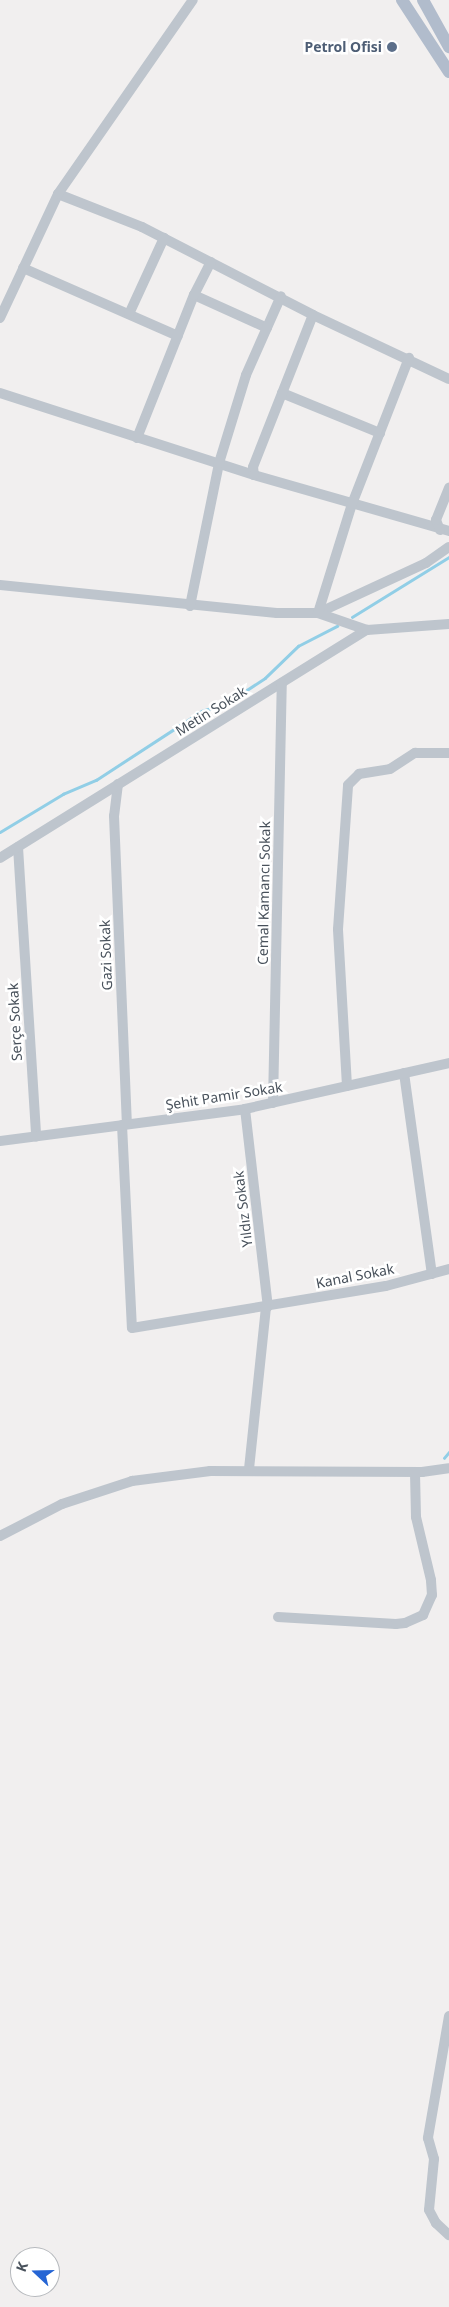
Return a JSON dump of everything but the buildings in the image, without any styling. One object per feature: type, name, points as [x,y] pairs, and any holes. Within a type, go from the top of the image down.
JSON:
[{"type":"main road","points":[[402,0],[449,72]]},
{"type":"main road","points":[[422,0],[449,48]]},
{"type":"street","points":[[0,318],[58,194],[193,0]]},
{"type":"street","points":[[58,194],[164,238],[281,296],[313,315],[409,358],[449,379]]},
{"type":"street","points":[[129,314],[164,238]]},
{"type":"street","points":[[137,438],[194,295],[211,262]]},
{"type":"street","points":[[22,268],[178,336]]},
{"type":"street","points":[[194,295],[267,328]]},
{"type":"street","points":[[190,606],[219,463],[246,375],[281,296]]},
{"type":"street","points":[[254,475],[253,467],[313,315]]},
{"type":"street","points":[[318,613],[352,504],[409,358]]},
{"type":"street","points":[[0,393],[254,475],[444,531]]},
{"type":"street","points":[[282,393],[380,433]]},
{"type":"street","points":[[444,531],[436,520],[449,488]]},
{"type":"street","points":[[318,613],[426,563],[449,547]]},
{"type":"street","points":[[0,585],[277,614],[318,613],[367,630]]},
{"type":"street","name":"Metin Sokak","points":[[0,858],[367,630],[449,624]]},
{"type":"street","name":"Cemal Kamancı Sokak","points":[[273,1103],[282,683]]},
{"type":"street","points":[[347,1086],[338,929],[348,785],[359,774],[390,769],[415,753],[449,753]]},
{"type":"street","name":"Gazi Sokak","points":[[118,784],[114,816],[132,1328]]},
{"type":"street","name":"Serçe Sokak","points":[[18,847],[36,1136]]},
{"type":"street","name":"Şehit Pamir Sokak","points":[[0,1141],[245,1109],[449,1063]]},
{"type":"street","points":[[404,1073],[432,1274]]},
{"type":"street","name":"Yıldız Sokak","points":[[245,1109],[267,1307],[249,1469]]},
{"type":"street","name":"Kanal Sokak","points":[[132,1328],[386,1286],[449,1269]]},
{"type":"street","points":[[0,1536],[62,1504],[132,1481],[249,1469],[419,1472],[446,1469]]},
{"type":"street","points":[[278,1617],[396,1624],[405,1623],[423,1615],[432,1596],[431,1580],[416,1517],[419,1472]]},
{"type":"street","points":[[449,2016],[428,2138],[434,2159],[429,2210],[436,2223],[449,2235]]},
{"type":"waterway","points":[[352,617],[449,557]]},
{"type":"waterway","points":[[0,832],[63,794],[96,780],[202,711],[227,703],[265,678],[298,646],[337,626]]},
{"type":"waterway","points":[[444,1458],[449,1452]]},
{"type":"place","name":"Petrol Ofisi","points":[[392,47]]}]
